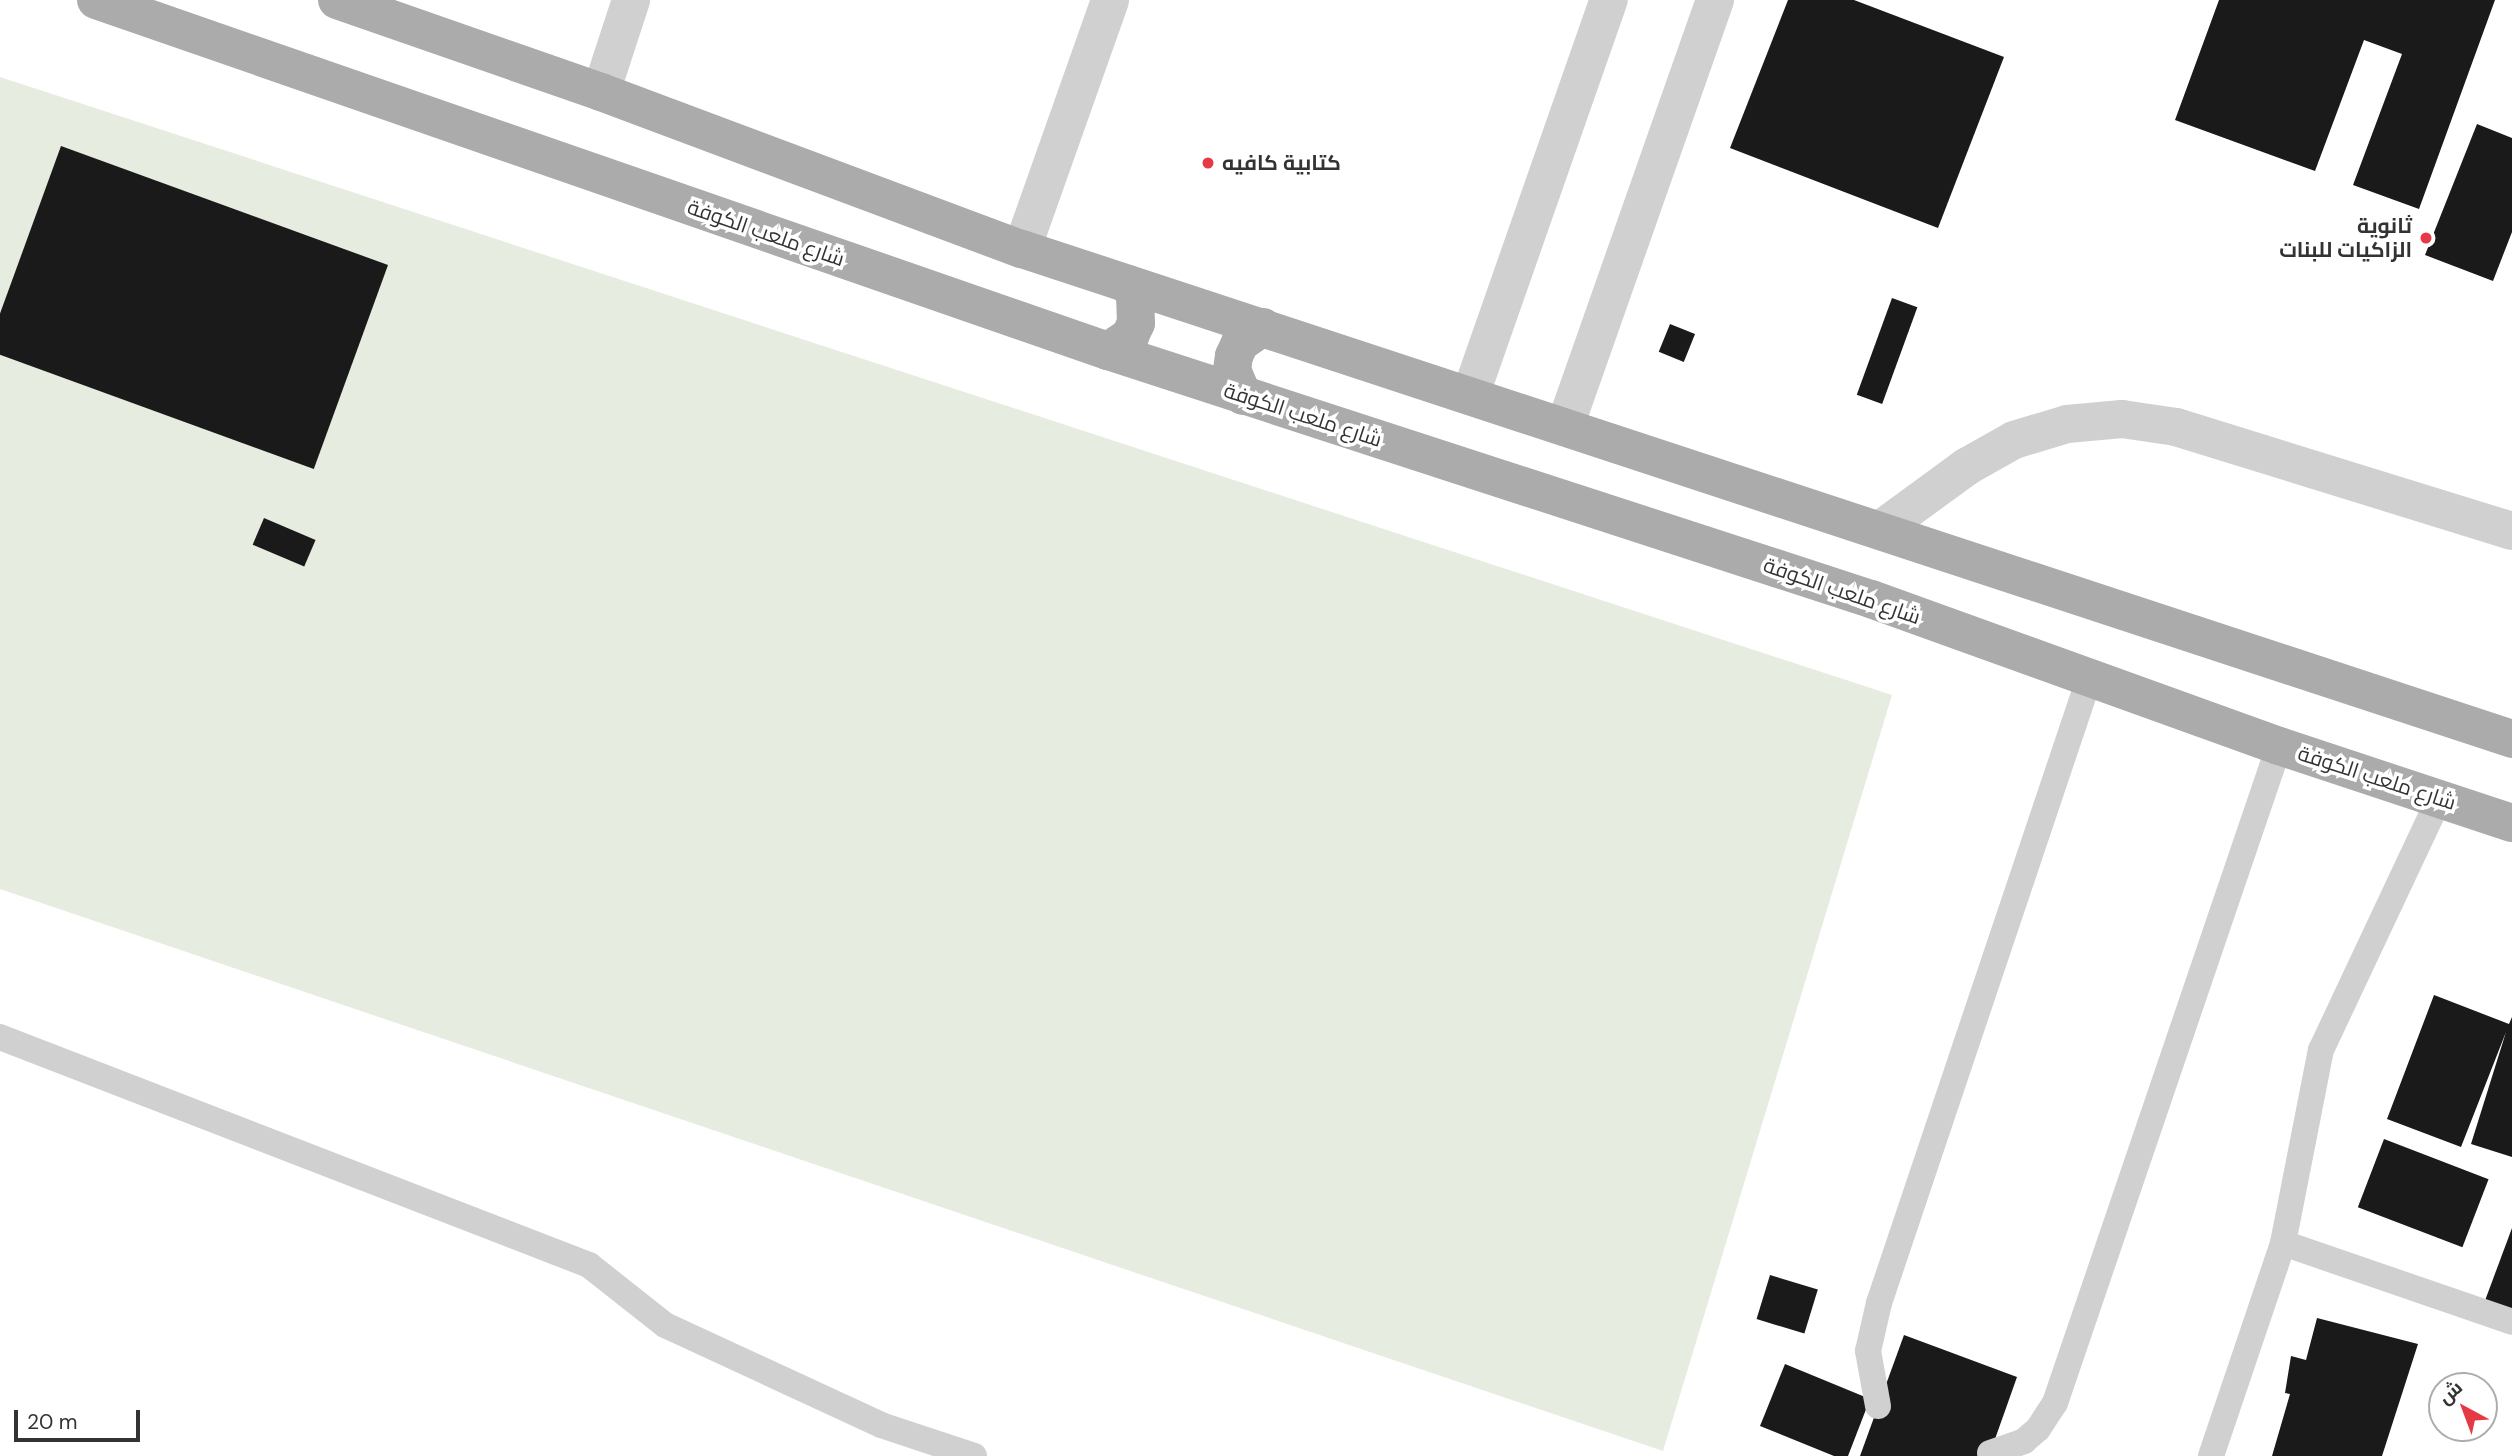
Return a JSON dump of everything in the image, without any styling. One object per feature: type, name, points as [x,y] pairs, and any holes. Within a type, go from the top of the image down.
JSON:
[{"type":"main road","name":"شارع ملعب الكوفة","points":[[96,0],[1108,351],[1871,599],[2279,746],[2512,823]]},
{"type":"main road","points":[[337,0],[601,92],[1023,249],[2512,739]]},
{"type":"main road","points":[[1108,351],[1130,335],[1136,323],[1135,295],[1128,284]]},
{"type":"main road","points":[[1243,396],[1232,370],[1234,356],[1240,343],[1263,327]]},
{"type":"street","points":[[601,92],[631,0]]},
{"type":"street","points":[[1023,249],[1110,0]]},
{"type":"street","points":[[1470,396],[1609,0]]},
{"type":"street","points":[[1565,426],[1715,0]]},
{"type":"street","points":[[1880,530],[1966,467],[2014,440],[2067,424],[2122,418],[2176,427],[2512,531]]},
{"type":"lane","points":[[1878,1406],[1868,1351],[1879,1303],[2089,679]]},
{"type":"lane","points":[[1990,1453],[2024,1441],[2038,1429],[2055,1403],[2279,746]]},
{"type":"lane","points":[[2211,1456],[2283,1242],[2321,1050],[2439,799]]},
{"type":"lane","points":[[0,1037],[577,1260],[665,1325],[881,1425],[974,1456]]},
{"type":"lane","points":[[2283,1242],[2512,1322]]},
{"type":"shaded area","points":[[0,77],[1892,695],[1663,1451],[0,889]]},
{"type":"building","points":[[1788,0],[1854,0],[2004,57],[1938,228],[1730,148]]},
{"type":"building","points":[[2219,0],[2495,0],[2419,209],[2353,185],[2402,54],[2364,40],[2315,171],[2175,120]]},
{"type":"building","points":[[2477,124],[2512,138],[2512,232],[2493,281],[2425,255]]},
{"type":"building","points":[[61,146],[388,265],[314,469],[0,355],[0,314]]},
{"type":"building","points":[[1892,298],[1917,307],[1882,404],[1857,395]]},
{"type":"building","points":[[1670,324],[1695,334],[1684,362],[1659,352]]},
{"type":"building","points":[[264,518],[316,540],[304,567],[253,545]]},
{"type":"building","points":[[2434,995],[2509,1024],[2512,1017],[2512,1157],[2471,1144],[2506,1032],[2461,1147],[2387,1119]]},
{"type":"building","points":[[2384,1139],[2489,1179],[2462,1247],[2358,1207]]},
{"type":"building","points":[[2512,1228],[2512,1317],[2483,1306]]},
{"type":"building","points":[[1770,1275],[1818,1290],[1804,1334],[1757,1319]]},
{"type":"building","points":[[2317,1318],[2418,1344],[2382,1456],[2272,1456],[2290,1394],[2285,1393],[2291,1356],[2306,1360]]},
{"type":"building","points":[[1904,1335],[2017,1377],[1989,1456],[1860,1456]]},
{"type":"building","points":[[1785,1364],[1870,1399],[1848,1456],[1834,1456],[1760,1426]]},
{"type":"place","name":"كتابية كافيه","points":[[1208,163]]},
{"type":"place","name":"ثانوية الزاكيات للبنات","points":[[2426,238]]}]
